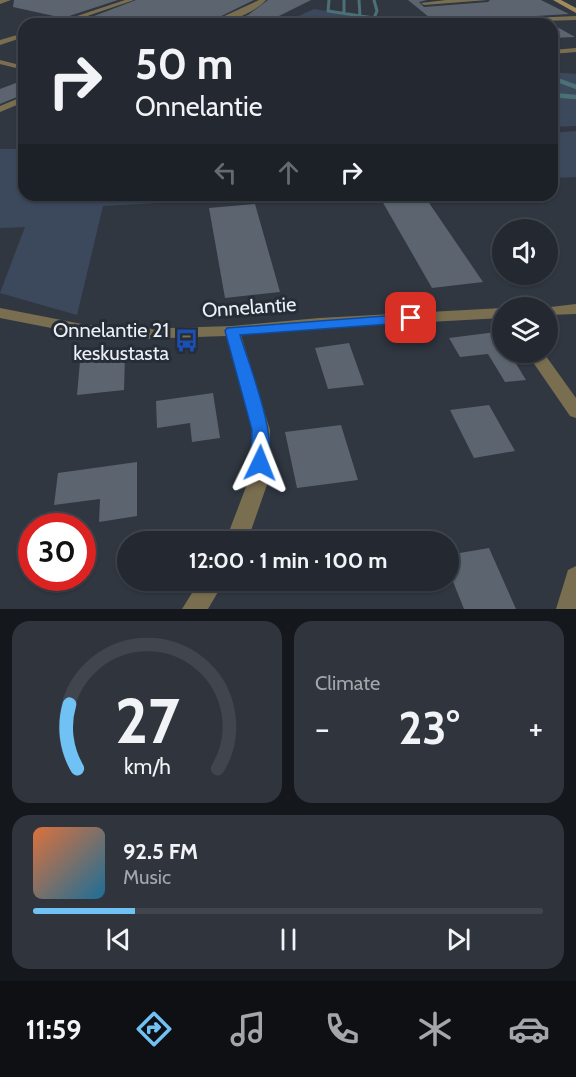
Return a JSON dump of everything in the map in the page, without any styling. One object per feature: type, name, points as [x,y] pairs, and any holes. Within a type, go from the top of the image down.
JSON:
[{"type":"street","points":[[0,3],[8,0]]},
{"type":"street","points":[[76,18],[131,0]]},
{"type":"street","points":[[226,18],[258,5],[263,0]]},
{"type":"street","points":[[424,3],[485,0]]},
{"type":"street","points":[[556,0],[576,11]]},
{"type":"street","points":[[558,19],[576,18]]},
{"type":"street","points":[[0,43],[18,37]]},
{"type":"street","points":[[558,52],[576,50]]},
{"type":"street","points":[[0,62],[18,66]]},
{"type":"street","points":[[0,109],[18,102]]},
{"type":"street","points":[[558,310],[576,309]]},
{"type":"street","name":"Onnelantie","points":[[0,313],[87,330],[139,334],[232,331],[320,323],[492,314]]},
{"type":"street","points":[[232,331],[261,430],[259,479],[240,531]]},
{"type":"street","points":[[542,363],[576,411]]},
{"type":"street","points":[[568,609],[576,576]]},
{"type":"street","points":[[194,609],[206,591]]},
{"type":"shaded area","points":[[314,9],[370,18],[294,18]]},
{"type":"shaded area","points":[[558,72],[576,74],[576,126],[558,127]]},
{"type":"shaded area","points":[[576,131],[576,177],[558,178],[558,132]]},
{"type":"shaded area","points":[[0,149],[18,149],[18,201],[194,201],[103,206],[77,315],[0,293],[25,227],[0,228]]},
{"type":"building","points":[[14,0],[118,0],[63,18],[13,7]]},
{"type":"building","points":[[136,0],[254,0],[217,18],[89,18]]},
{"type":"building","points":[[268,0],[311,0],[275,18],[240,18],[248,15]]},
{"type":"building","points":[[408,0],[427,0],[419,2],[424,7],[490,0],[541,0],[569,14],[502,18],[430,18]]},
{"type":"building","points":[[558,27],[575,37],[558,38]]},
{"type":"building","points":[[18,82],[18,96],[0,104],[0,89]]},
{"type":"building","points":[[382,201],[428,201],[483,282],[432,288]]},
{"type":"building","points":[[255,204],[280,292],[225,298],[209,208]]},
{"type":"building","points":[[492,333],[492,361],[488,354],[460,357],[449,338]]},
{"type":"building","points":[[349,343],[364,385],[328,389],[315,348]]},
{"type":"building","points":[[125,356],[124,390],[77,395],[80,361]]},
{"type":"building","points":[[493,363],[516,363],[526,380],[505,382]]},
{"type":"building","points":[[213,393],[220,438],[192,442],[190,423],[157,428],[156,401]]},
{"type":"building","points":[[489,405],[515,451],[474,458],[450,410]]},
{"type":"building","points":[[341,425],[358,480],[297,488],[285,432]]},
{"type":"building","points":[[137,462],[137,516],[99,522],[100,499],[54,505],[58,473]]},
{"type":"building","points":[[489,548],[516,609],[464,609],[457,591],[459,591],[459,553]]},
{"type":"waterway","points":[[329,0],[328,11],[360,16]]},
{"type":"waterway","points":[[344,0],[344,13]]},
{"type":"waterway","points":[[359,0],[360,16]]},
{"type":"waterway","points":[[374,0],[377,11],[374,18]]},
{"type":"waterway","points":[[360,16],[374,18]]},
{"type":"waterway","points":[[558,80],[576,87]]},
{"type":"waterway","points":[[558,96],[576,97]]},
{"type":"place","name":"Onnelantie 21 keskustasta","points":[[187,341]]},
{"type":"route","points":[[260,463],[261,430],[232,331],[411,318]]}]
